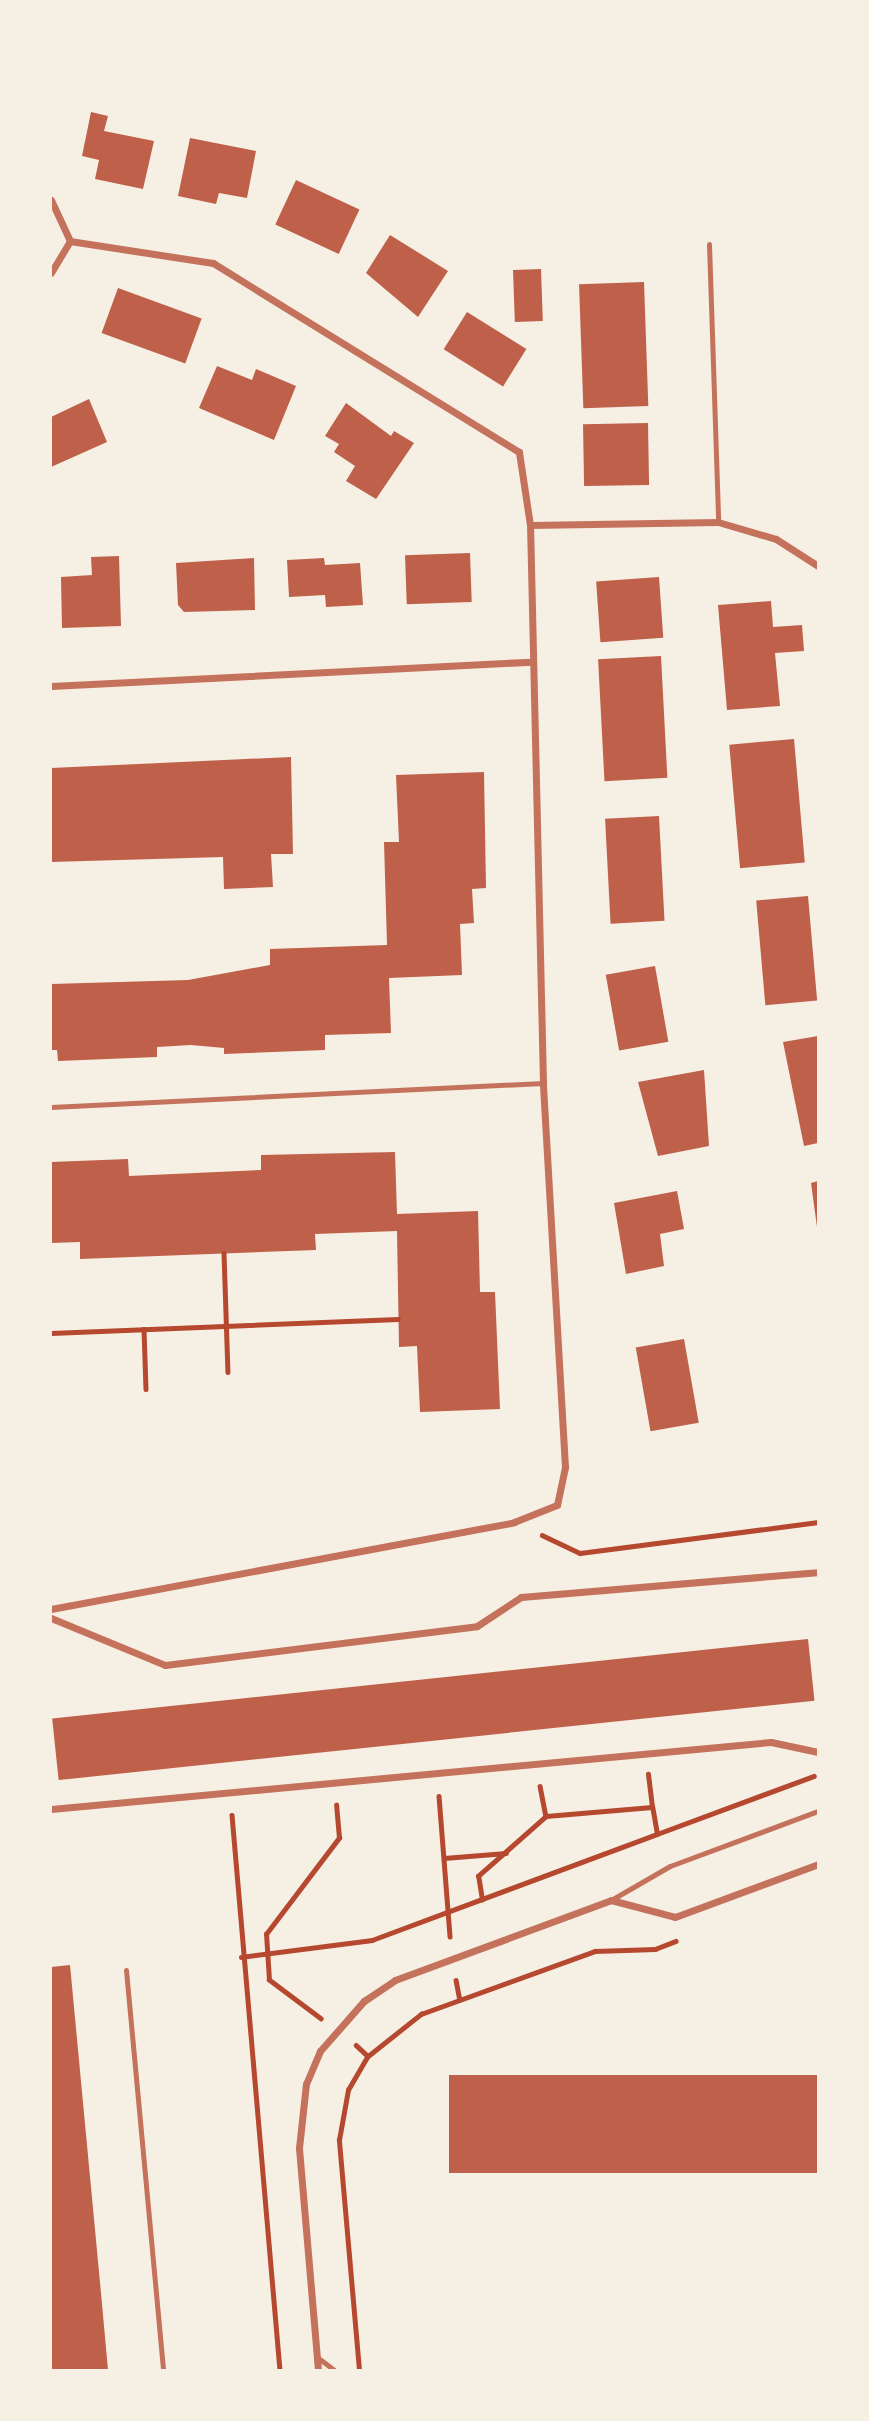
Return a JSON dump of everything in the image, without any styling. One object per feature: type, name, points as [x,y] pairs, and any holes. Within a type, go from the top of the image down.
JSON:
[{"type":"street","points":[[51,200],[70,242]]},
{"type":"street","points":[[51,273],[70,242]]},
{"type":"street","points":[[51,1609],[514,1522],[557,1505],[565,1467],[543,1083],[531,662],[530,525],[519,452],[213,263],[70,242]]},
{"type":"street","points":[[530,525],[718,522],[776,539],[818,566]]},
{"type":"street","points":[[51,686],[531,662]]},
{"type":"street","points":[[51,1618],[166,1665],[477,1626],[522,1598],[817,1572]]},
{"type":"street","points":[[51,1809],[771,1742],[818,1752]]},
{"type":"street","points":[[318,2370],[299,2148],[306,2084],[338,2029],[396,1980],[611,1900],[675,1917],[818,1864]]},
{"type":"lane","points":[[709,244],[718,522]]},
{"type":"lane","points":[[51,1107],[543,1083]]},
{"type":"lane","points":[[611,1900],[670,1866],[818,1811]]},
{"type":"lane","points":[[126,1970],[163,2370]]},
{"type":"lane","points":[[317,2357],[334,2370]]},
{"type":"path","points":[[224,1253],[228,1372]]},
{"type":"path","points":[[51,1333],[398,1319]]},
{"type":"path","points":[[144,1329],[146,1389]]},
{"type":"path","points":[[514,1522],[580,1553],[818,1522]]},
{"type":"path","points":[[645,1754],[657,1834]]},
{"type":"path","points":[[537,1764],[546,1816]]},
{"type":"path","points":[[438,1773],[452,1959],[460,2000]]},
{"type":"path","points":[[241,1957],[372,1940],[818,1773]]},
{"type":"path","points":[[335,1783],[338,1838],[267,1934],[269,1980],[338,2029],[368,2056]]},
{"type":"path","points":[[230,1793],[241,1957],[280,2370]]},
{"type":"path","points":[[482,1900],[478,1876],[546,1816],[652,1807]]},
{"type":"path","points":[[444,1858],[507,1853]]},
{"type":"path","points":[[359,2370],[338,2140],[348,2090],[368,2056],[421,2014],[595,1951],[654,1949],[680,1940]]},
{"type":"building","points":[[91,112],[108,116],[104,131],[154,141],[143,189],[95,179],[99,160],[82,156]]},
{"type":"building","points":[[190,138],[256,151],[247,198],[219,193],[216,204],[178,196]]},
{"type":"building","points":[[296,180],[359,210],[339,254],[275,224]]},
{"type":"building","points":[[390,235],[448,271],[418,317],[366,273]]},
{"type":"building","points":[[541,269],[543,321],[515,322],[513,270]]},
{"type":"building","points":[[644,282],[648,406],[583,408],[579,284]]},
{"type":"building","points":[[118,288],[202,318],[185,364],[102,333]]},
{"type":"building","points":[[467,312],[526,349],[503,386],[444,349]]},
{"type":"building","points":[[217,366],[252,380],[256,369],[296,386],[274,440],[199,408]]},
{"type":"building","points":[[89,399],[107,442],[51,467],[51,417]]},
{"type":"building","points":[[346,403],[391,436],[394,431],[414,443],[376,499],[346,481],[355,466],[334,452],[339,444],[325,436]]},
{"type":"building","points":[[648,423],[649,485],[584,486],[583,424]]},
{"type":"building","points":[[470,553],[472,602],[407,604],[405,555]]},
{"type":"building","points":[[119,556],[121,626],[62,628],[61,577],[92,575],[91,557]]},
{"type":"building","points":[[254,558],[255,610],[184,612],[178,605],[176,563]]},
{"type":"building","points":[[324,558],[325,565],[360,563],[363,605],[326,607],[325,595],[289,597],[287,560]]},
{"type":"building","points":[[659,577],[663,638],[600,642],[596,581]]},
{"type":"building","points":[[771,601],[773,627],[802,625],[804,651],[775,653],[780,706],[727,710],[718,605]]},
{"type":"building","points":[[661,656],[667,778],[604,781],[598,659]]},
{"type":"building","points":[[794,739],[805,863],[740,868],[729,745]]},
{"type":"building","points":[[291,757],[293,854],[271,854],[273,887],[224,889],[223,857],[51,862],[51,768]]},
{"type":"building","points":[[484,772],[486,888],[472,889],[474,923],[460,924],[462,975],[389,978],[391,1033],[325,1035],[325,1050],[224,1054],[224,1048],[191,1045],[157,1047],[157,1057],[58,1061],[57,1050],[51,1050],[51,984],[188,980],[270,965],[270,949],[387,945],[384,842],[399,842],[396,775]]},
{"type":"building","points":[[659,816],[664,921],[611,924],[605,819]]},
{"type":"building","points":[[808,896],[817,1001],[765,1005],[756,901]]},
{"type":"building","points":[[655,966],[668,1042],[619,1051],[606,975]]},
{"type":"building","points":[[818,1036],[818,1143],[804,1146],[783,1042]]},
{"type":"building","points":[[704,1070],[709,1146],[658,1156],[638,1082]]},
{"type":"building","points":[[395,1152],[397,1214],[478,1211],[480,1292],[495,1292],[500,1409],[420,1412],[417,1346],[399,1347],[397,1231],[315,1234],[316,1250],[80,1259],[80,1242],[51,1243],[51,1162],[128,1159],[129,1176],[261,1170],[261,1155]]},
{"type":"building","points":[[818,1181],[818,1227],[817,1227],[811,1183]]},
{"type":"building","points":[[677,1191],[684,1229],[660,1234],[664,1266],[626,1274],[614,1203]]},
{"type":"building","points":[[684,1339],[699,1423],[651,1431],[636,1348]]},
{"type":"building","points":[[808,1639],[814,1701],[59,1780],[52,1718]]},
{"type":"building","points":[[70,1965],[108,2370],[51,2370],[51,1967]]},
{"type":"building","points":[[449,2075],[818,2075],[818,2173],[449,2173]]}]
